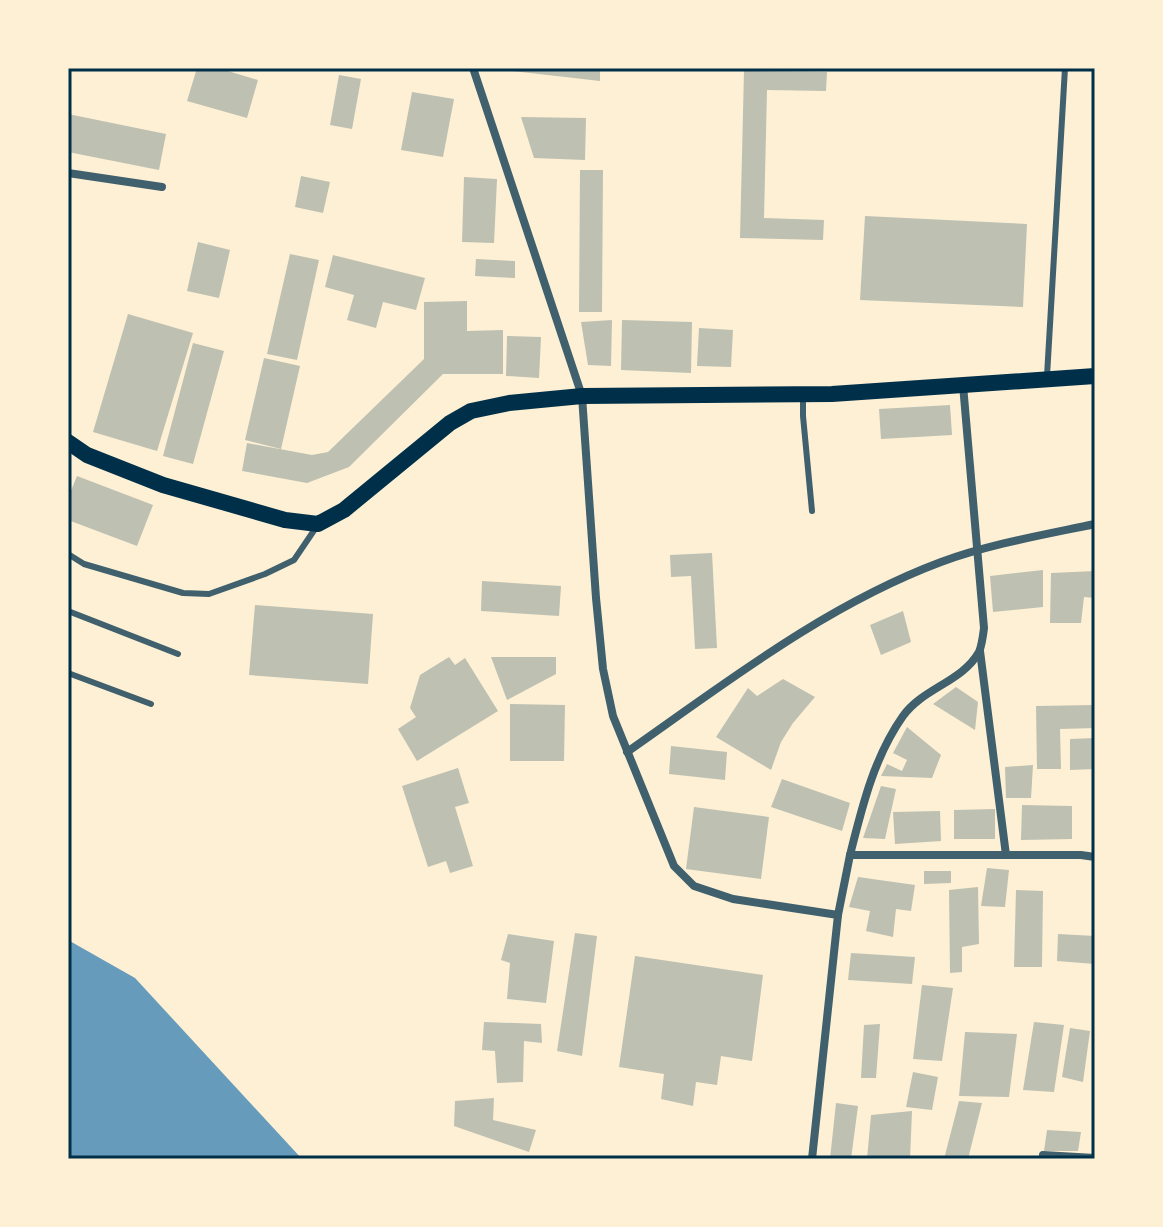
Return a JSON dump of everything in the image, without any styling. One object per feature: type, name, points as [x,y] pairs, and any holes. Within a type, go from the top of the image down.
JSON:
[{"type":"main road","points":[[68,442],[87,455],[163,485],[285,520],[318,524],[344,510],[450,423],[471,411],[509,403],[582,396],[832,394],[1095,376]]},
{"type":"street","points":[[473,68],[582,396],[603,669],[613,716],[674,866],[694,886],[733,899],[838,915]]},
{"type":"street","points":[[68,173],[162,187]]},
{"type":"street","points":[[963,385],[984,628],[980,650],[1006,855]]},
{"type":"street","points":[[627,752],[787,641],[865,596],[938,563],[978,550],[1095,524]]},
{"type":"street","points":[[812,1159],[838,915],[870,780],[905,713],[927,694],[966,670],[980,650]]},
{"type":"street","points":[[850,855],[1095,857]]},
{"type":"street","points":[[1043,1155],[1095,1158]]},
{"type":"lane","points":[[1047,379],[1065,68]]},
{"type":"lane","points":[[803,394],[812,511]]},
{"type":"lane","points":[[68,554],[84,564],[183,593],[209,594],[294,560],[318,524]]},
{"type":"lane","points":[[68,611],[178,654]]},
{"type":"lane","points":[[68,673],[151,704]]},
{"type":"water","points":[[68,940],[135,978],[302,1159],[68,1159]]},
{"type":"building","points":[[197,68],[218,68],[258,80],[247,118],[187,101]]},
{"type":"building","points":[[600,68],[600,81],[504,70]]},
{"type":"building","points":[[744,71],[827,72],[826,91],[767,90],[764,218],[824,220],[823,240],[740,238]]},
{"type":"building","points":[[339,75],[361,79],[352,129],[330,125]]},
{"type":"building","points":[[412,92],[454,99],[443,157],[401,150]]},
{"type":"building","points":[[68,114],[166,134],[159,170],[68,152]]},
{"type":"building","points":[[521,117],[586,118],[585,160],[534,158]]},
{"type":"building","points":[[580,170],[603,170],[602,312],[579,312]]},
{"type":"building","points":[[301,176],[330,182],[323,213],[295,207]]},
{"type":"building","points":[[464,177],[497,179],[494,243],[462,242]]},
{"type":"building","points":[[865,216],[1027,224],[1023,307],[860,300]]},
{"type":"building","points":[[198,242],[230,250],[219,298],[187,291]]},
{"type":"building","points":[[290,254],[319,260],[297,360],[267,354]]},
{"type":"building","points":[[333,255],[425,278],[416,310],[383,302],[376,328],[347,320],[354,295],[325,287]]},
{"type":"building","points":[[476,259],[515,261],[515,278],[475,276]]},
{"type":"building","points":[[467,301],[467,331],[503,330],[503,374],[443,374],[349,467],[307,483],[242,471],[247,443],[312,455],[328,452],[424,359],[424,302]]},
{"type":"building","points":[[128,314],[193,333],[157,451],[93,432]]},
{"type":"building","points":[[612,320],[611,366],[588,365],[581,322]]},
{"type":"building","points":[[622,320],[692,322],[691,373],[621,370]]},
{"type":"building","points":[[699,328],[733,330],[731,367],[697,366]]},
{"type":"building","points":[[507,336],[541,337],[539,378],[506,376]]},
{"type":"building","points":[[193,343],[224,351],[193,464],[163,456]]},
{"type":"building","points":[[264,358],[300,366],[281,449],[245,440]]},
{"type":"building","points":[[950,405],[952,435],[881,439],[879,409]]},
{"type":"building","points":[[77,476],[153,505],[137,546],[68,520],[68,498]]},
{"type":"building","points":[[712,553],[717,648],[695,649],[691,576],[671,577],[670,555]]},
{"type":"building","points":[[1043,570],[1043,607],[993,612],[990,576]]},
{"type":"building","points":[[1095,571],[1095,598],[1084,597],[1081,623],[1050,623],[1051,573]]},
{"type":"building","points":[[482,581],[561,586],[559,616],[481,611]]},
{"type":"building","points":[[255,605],[373,614],[368,684],[249,675]]},
{"type":"building","points":[[903,611],[911,642],[881,655],[870,625]]},
{"type":"building","points":[[449,657],[455,665],[465,658],[498,711],[417,761],[398,729],[416,717],[410,708],[420,675]]},
{"type":"building","points":[[491,657],[556,657],[556,674],[507,700]]},
{"type":"building","points":[[783,679],[815,697],[781,742],[771,770],[716,737],[748,688],[757,696]]},
{"type":"building","points":[[956,687],[978,702],[975,730],[933,704]]},
{"type":"building","points":[[510,704],[565,705],[564,761],[510,761]]},
{"type":"building","points":[[1095,705],[1095,728],[1060,729],[1061,769],[1037,769],[1036,706]]},
{"type":"building","points":[[907,727],[941,755],[932,778],[881,776],[887,764],[902,771],[907,760],[893,753]]},
{"type":"building","points":[[1095,738],[1095,769],[1070,770],[1070,739]]},
{"type":"building","points":[[671,746],[727,752],[725,780],[669,774]]},
{"type":"building","points":[[1033,765],[1031,798],[1006,798],[1005,767]]},
{"type":"building","points":[[458,768],[469,803],[455,807],[473,866],[450,873],[446,861],[428,867],[402,786]]},
{"type":"building","points":[[782,779],[850,803],[842,831],[771,807]]},
{"type":"building","points":[[881,786],[896,789],[885,839],[863,838]]},
{"type":"building","points":[[1022,805],[1072,806],[1072,839],[1021,840]]},
{"type":"building","points":[[694,807],[769,817],[761,879],[686,869]]},
{"type":"building","points":[[995,809],[995,839],[954,839],[954,810]]},
{"type":"building","points":[[940,811],[941,841],[895,844],[893,812]]},
{"type":"building","points":[[987,868],[1009,870],[1005,907],[981,906]]},
{"type":"building","points":[[924,871],[951,871],[951,883],[924,884]]},
{"type":"building","points":[[858,877],[915,885],[911,911],[896,909],[893,937],[866,931],[870,911],[849,907]]},
{"type":"building","points":[[978,887],[979,944],[962,947],[962,972],[950,973],[949,890]]},
{"type":"building","points":[[1016,890],[1043,891],[1042,967],[1014,967]]},
{"type":"building","points":[[575,933],[597,936],[582,1056],[557,1051]]},
{"type":"building","points":[[508,934],[554,941],[546,1003],[507,999],[510,963],[501,960]]},
{"type":"building","points":[[1058,934],[1095,936],[1095,964],[1057,961]]},
{"type":"building","points":[[851,953],[915,957],[912,984],[848,980]]},
{"type":"building","points":[[635,956],[763,975],[752,1061],[721,1056],[717,1085],[696,1082],[693,1106],[661,1099],[664,1074],[619,1067]]},
{"type":"building","points":[[922,985],[953,988],[942,1061],[913,1059]]},
{"type":"building","points":[[484,1022],[541,1024],[542,1043],[524,1041],[523,1082],[497,1083],[495,1051],[482,1050]]},
{"type":"building","points":[[1034,1022],[1064,1025],[1054,1092],[1023,1090]]},
{"type":"building","points":[[880,1024],[876,1078],[861,1078],[864,1025]]},
{"type":"building","points":[[1070,1028],[1090,1031],[1083,1082],[1062,1077]]},
{"type":"building","points":[[965,1032],[1017,1034],[1009,1097],[959,1096]]},
{"type":"building","points":[[913,1072],[938,1077],[932,1110],[906,1107]]},
{"type":"building","points":[[494,1098],[493,1120],[536,1130],[529,1152],[454,1126],[455,1101]]},
{"type":"building","points":[[959,1101],[982,1103],[968,1159],[944,1159]]},
{"type":"building","points":[[836,1103],[858,1106],[851,1159],[830,1159]]},
{"type":"building","points":[[912,1111],[910,1159],[867,1159],[871,1115]]},
{"type":"building","points":[[1047,1130],[1081,1132],[1078,1151],[1044,1151]]}]
